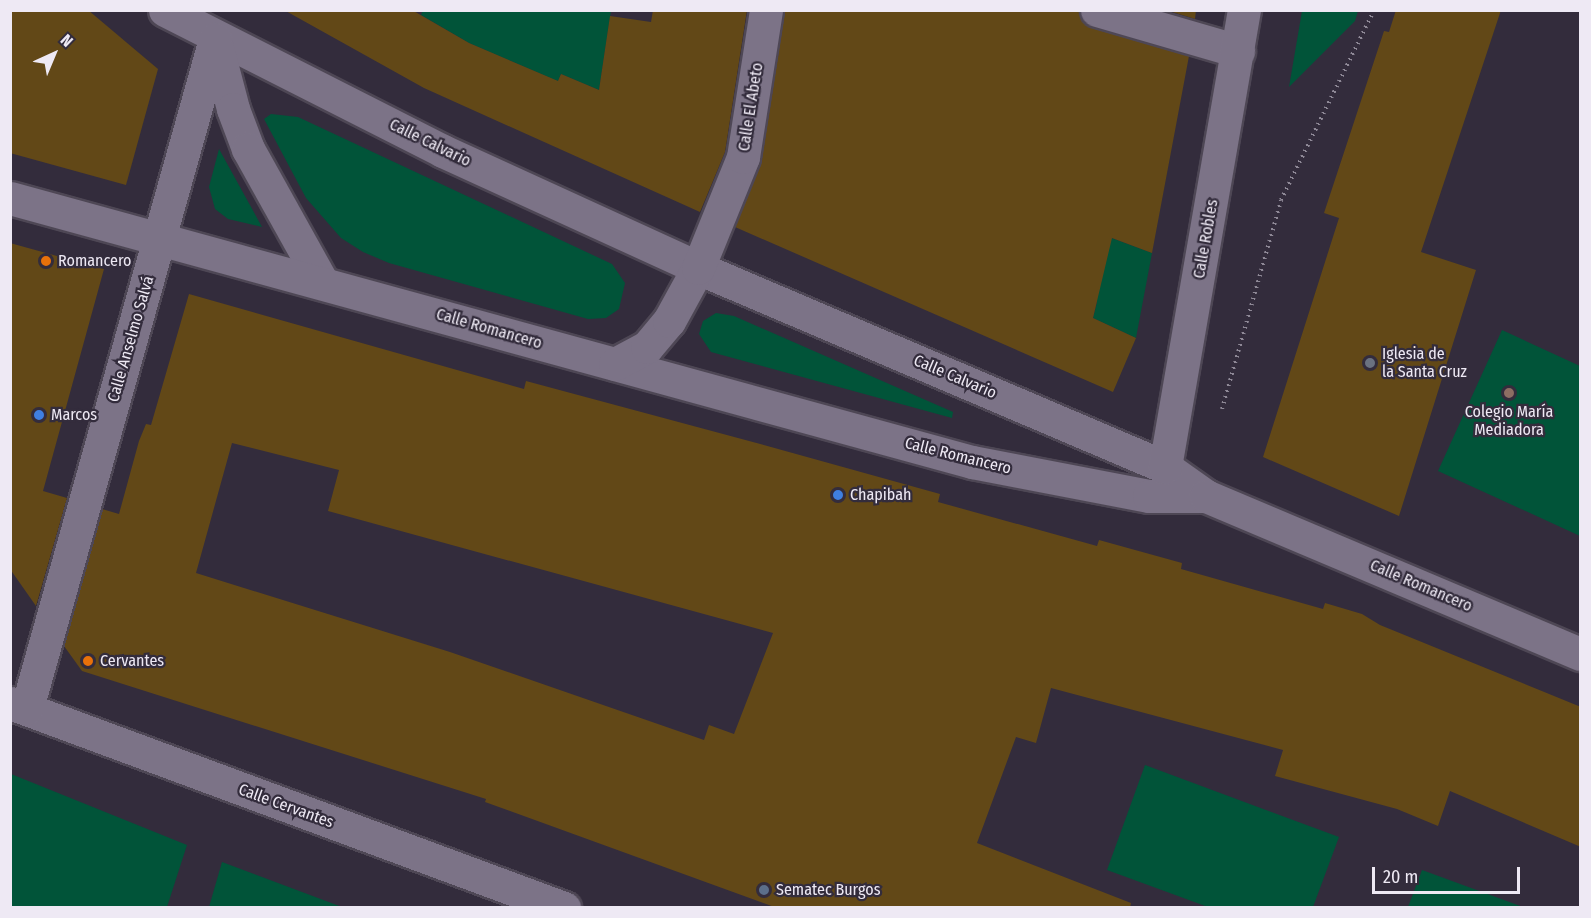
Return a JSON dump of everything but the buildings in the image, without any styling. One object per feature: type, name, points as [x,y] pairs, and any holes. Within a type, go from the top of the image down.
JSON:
[{"type":"street","name":"Calle Calvario","points":[[165,10],[215,39],[443,151],[698,268],[1165,467],[1206,496]]},
{"type":"street","name":"Calle El Abeto","points":[[698,268],[743,157],[766,10]]},
{"type":"street","points":[[1097,10],[1238,51]]},
{"type":"street","name":"Calle Robles","points":[[1165,467],[1244,10]]},
{"type":"street","name":"Calle Anselmo Salvá","points":[[19,705],[158,241],[215,39]]},
{"type":"street","points":[[215,39],[232,109],[248,149],[322,282]]},
{"type":"street","name":"Calle Romancero","points":[[10,198],[158,241],[322,282],[972,462],[1149,496],[1206,496],[1581,654]]},
{"type":"street","points":[[615,364],[647,347],[662,330],[698,268]]},
{"type":"street","name":"Calle Cervantes","points":[[19,705],[564,908]]},
{"type":"path","points":[[1220,413],[1281,200],[1374,10]]},
{"type":"green space","points":[[423,10],[611,11],[599,90],[561,74],[558,81],[555,80],[469,43],[421,15]]},
{"type":"green space","points":[[1302,11],[1358,11],[1355,21],[1289,87]]},
{"type":"green space","points":[[271,114],[298,117],[612,264],[625,283],[619,309],[606,318],[588,319],[389,263],[363,252],[341,238],[306,198],[264,119]]},
{"type":"green space","points":[[219,149],[262,227],[228,219],[215,209],[209,187]]},
{"type":"green space","points":[[1074,224],[1152,253],[1136,338],[1093,318],[1097,302]]},
{"type":"green space","points":[[716,313],[734,316],[953,412],[952,418],[711,352],[699,334],[703,321]]},
{"type":"green space","points":[[1502,330],[1580,366],[1580,536],[1438,471]]},
{"type":"green space","points":[[1145,765],[1339,837],[1313,907],[1208,907],[1107,870]]},
{"type":"green space","points":[[11,774],[187,845],[167,907],[11,907]]},
{"type":"green space","points":[[222,862],[342,907],[209,907]]},
{"type":"green space","points":[[1422,870],[1523,907],[1408,907]]},
{"type":"place","name":"Romancero","points":[[46,261]]},
{"type":"place","name":"Iglesia de la Santa Cruz","points":[[1370,363]]},
{"type":"place","name":"Colegio María Mediadora","points":[[1509,393]]},
{"type":"place","name":"Marcos","points":[[39,415]]},
{"type":"place","name":"Chapibah","points":[[838,495]]},
{"type":"place","name":"Cervantes","points":[[88,661]]},
{"type":"place","name":"Sematec Burgos","points":[[764,890]]}]
